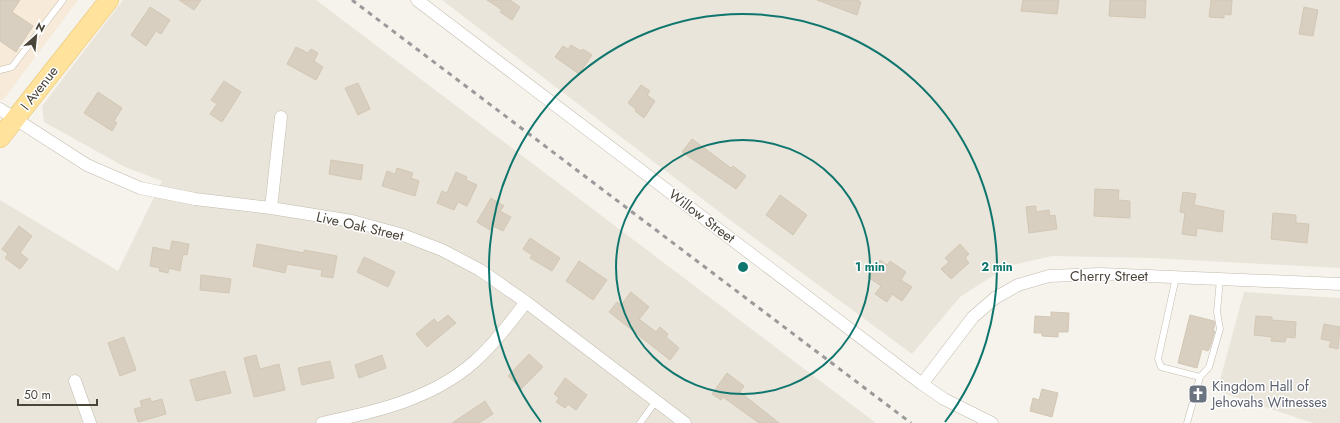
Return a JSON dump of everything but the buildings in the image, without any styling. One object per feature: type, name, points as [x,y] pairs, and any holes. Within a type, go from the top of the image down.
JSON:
[{"type":"main road","name":"I Avenue","points":[[0,138],[7,114],[109,0]]},
{"type":"street","name":"Willow Street","points":[[417,0],[922,384],[944,399],[992,423]]},
{"type":"street","name":"Live Oak Street","points":[[7,114],[88,165],[140,188],[195,199],[271,208],[352,222],[403,235],[442,250],[467,263],[526,302],[685,423]]},
{"type":"street","points":[[271,208],[281,117]]},
{"type":"street","name":"Cherry Street","points":[[922,384],[973,317],[995,298],[1018,285],[1049,276],[1101,274],[1340,284]]},
{"type":"street","points":[[322,423],[394,404],[433,390],[473,362],[498,337],[526,302]]},
{"type":"street","points":[[75,382],[90,423]]},
{"type":"lane","points":[[0,70],[12,67],[64,0]]},
{"type":"lane","points":[[1176,277],[1158,360],[1161,367],[1168,370],[1200,377]]},
{"type":"lane","points":[[1187,423],[1200,377],[1209,367],[1220,329],[1217,312],[1220,279]]},
{"type":"lane","points":[[640,423],[656,401]]},
{"type":"shaded area","points":[[0,0],[78,0],[3,100],[0,100]]},
{"type":"shaded area","points":[[123,0],[316,0],[876,423],[0,423],[0,200],[118,271],[162,181],[125,167],[44,122],[42,106]]},
{"type":"shaded area","points":[[442,0],[1340,0],[1340,268],[1151,258],[1052,256],[1008,266],[960,297],[912,354],[726,217]]},
{"type":"shaded area","points":[[1244,292],[1340,298],[1340,423],[1313,423],[1217,391]]},
{"type":"railway","points":[[352,0],[911,423]]},
{"type":"place","name":"Kingdom Hall of Jehovahs Witnesses","points":[[1198,394]]}]
